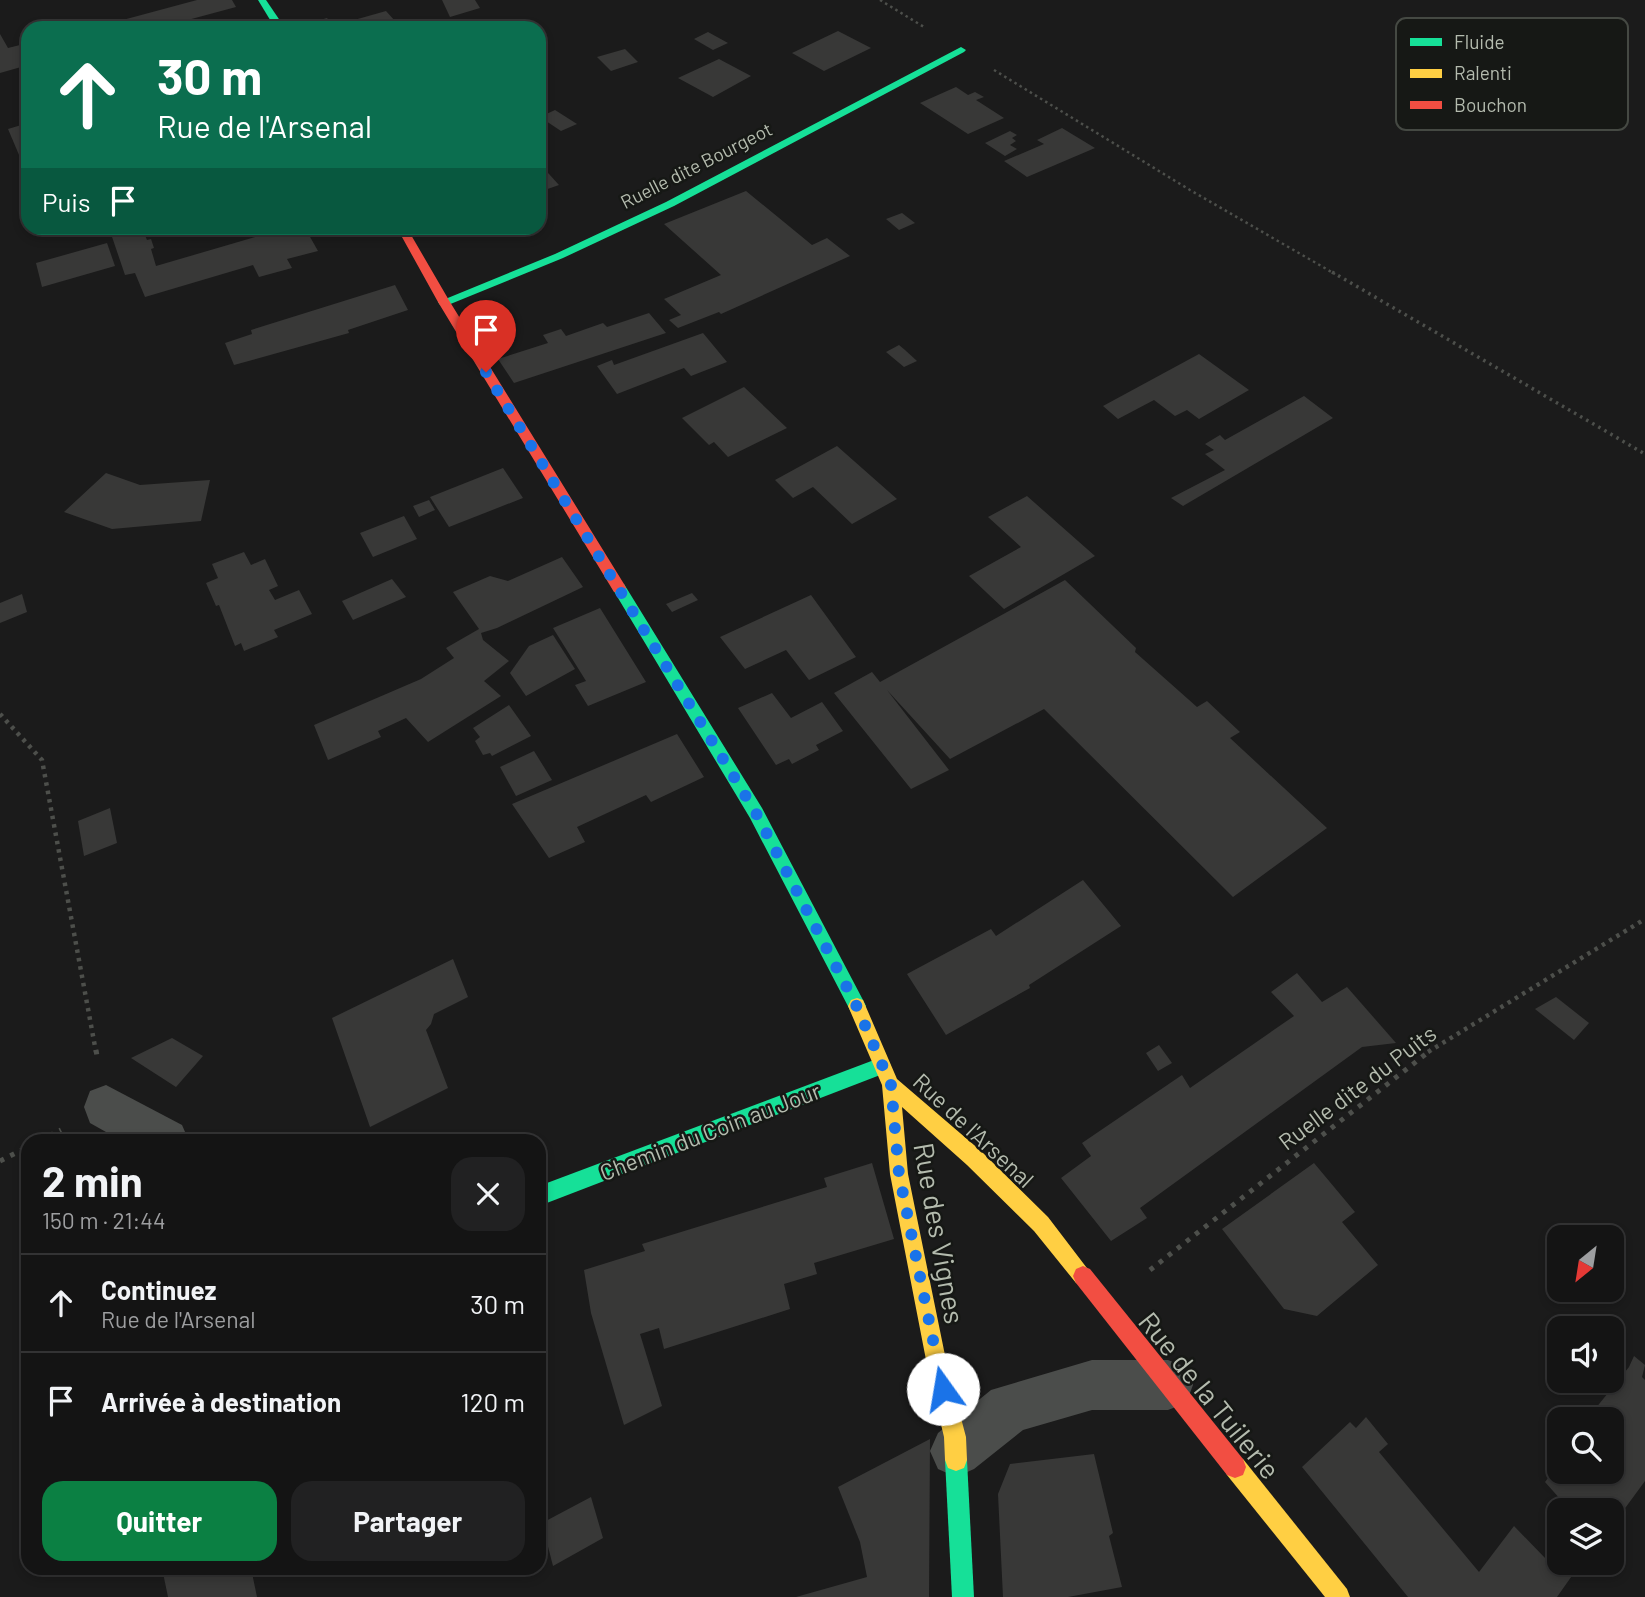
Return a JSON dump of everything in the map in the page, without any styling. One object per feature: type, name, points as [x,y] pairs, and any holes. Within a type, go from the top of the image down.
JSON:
[{"type":"street","points":[[262,0],[276,21]]},
{"type":"street","name":"Ruelle dite Bourgeot","points":[[444,302],[559,256],[670,204],[961,50]]},
{"type":"street","name":"Rue de l'Arsenal","points":[[406,235],[444,302],[756,813],[856,1005],[891,1085],[974,1158],[1041,1224]]},
{"type":"street","name":"Chemin du Coin au Jour","points":[[546,1193],[882,1066]]},
{"type":"street","name":"Rue des Vignes","points":[[891,1085],[899,1174],[937,1365],[955,1437],[963,1597]]},
{"type":"street","points":[[106,1107],[154,1134]]},
{"type":"street","name":"Rue de la Tuilerie","points":[[1041,1224],[1339,1597]]},
{"type":"street","points":[[956,1451],[1009,1408],[1092,1385],[1168,1385]]},
{"type":"path","points":[[880,0],[1190,190],[1645,454]]},
{"type":"path","points":[[0,714],[43,760],[106,1107]]},
{"type":"path","name":"Ruelle dite du Puits","points":[[1105,1306],[1417,1059],[1645,919]]},
{"type":"path","points":[[0,1161],[21,1150]]},
{"type":"building","points":[[197,0],[232,0],[236,7],[184,21],[119,21]]},
{"type":"building","points":[[442,0],[475,0],[480,8],[450,17]]},
{"type":"building","points":[[386,11],[395,21],[351,21]]},
{"type":"building","points":[[838,31],[871,48],[824,71],[792,53]]},
{"type":"building","points":[[708,32],[728,43],[713,50],[694,39]]},
{"type":"building","points":[[0,34],[8,48],[21,45],[21,67],[0,73]]},
{"type":"building","points":[[625,49],[638,62],[611,71],[597,57]]},
{"type":"building","points":[[719,59],[751,76],[713,97],[678,78]]},
{"type":"building","points":[[956,87],[968,95],[975,92],[984,97],[976,100],[1004,118],[968,134],[920,103]]},
{"type":"building","points":[[555,110],[577,124],[561,131],[546,121],[546,114]]},
{"type":"building","points":[[21,125],[21,160],[8,129]]},
{"type":"building","points":[[1062,128],[1095,148],[1027,177],[1004,161],[1044,144],[1037,140]]},
{"type":"building","points":[[1010,131],[1017,135],[1012,138],[1016,141],[1010,145],[1017,149],[1005,156],[985,143]]},
{"type":"building","points":[[546,171],[559,185],[546,190]]},
{"type":"building","points":[[746,191],[812,245],[827,238],[850,256],[721,314],[719,312],[678,328],[669,320],[681,315],[664,299],[721,275],[664,224]]},
{"type":"building","points":[[902,213],[915,223],[899,230],[886,219]]},
{"type":"building","points":[[111,235],[145,235],[147,240],[151,239],[156,266],[262,235],[309,235],[318,251],[287,259],[292,268],[259,277],[253,265],[145,297],[135,273],[125,275]]},
{"type":"building","points":[[107,243],[115,266],[42,287],[36,263]]},
{"type":"building","points":[[395,285],[408,310],[348,330],[349,333],[234,365],[225,343],[252,334],[251,330]]},
{"type":"building","points":[[649,313],[666,333],[514,383],[498,359],[548,343],[543,335],[561,329],[566,336],[603,323],[607,327]]},
{"type":"building","points":[[703,333],[727,362],[691,376],[684,368],[617,394],[597,366],[612,360],[614,365]]},
{"type":"building","points":[[899,345],[917,361],[904,367],[886,352]]},
{"type":"building","points":[[1199,354],[1249,390],[1199,419],[1187,410],[1175,416],[1154,400],[1118,419],[1103,406]]},
{"type":"building","points":[[744,387],[787,428],[728,457],[714,442],[709,445],[682,418]]},
{"type":"building","points":[[1304,396],[1333,418],[1183,506],[1171,498],[1225,470],[1205,454],[1214,450],[1205,444],[1220,435],[1225,440]]},
{"type":"building","points":[[837,446],[897,499],[852,524],[813,487],[793,498],[775,480]]},
{"type":"building","points":[[503,468],[523,498],[449,527],[430,497]]},
{"type":"building","points":[[106,473],[140,485],[210,480],[201,521],[112,529],[64,512]]},
{"type":"building","points":[[1027,496],[1095,556],[1004,609],[969,576],[1021,547],[988,517]]},
{"type":"building","points":[[429,500],[435,510],[419,517],[413,506]]},
{"type":"building","points":[[404,516],[417,539],[373,557],[360,533]]},
{"type":"building","points":[[244,552],[251,565],[265,559],[278,586],[269,590],[275,600],[299,590],[312,614],[274,630],[278,637],[244,651],[241,643],[235,646],[219,605],[216,606],[206,583],[218,578],[212,564]]},
{"type":"building","points":[[562,557],[583,587],[481,633],[483,640],[509,661],[484,681],[501,696],[428,742],[406,718],[378,731],[381,737],[328,760],[314,725],[421,679],[454,658],[446,648],[479,629],[453,592],[490,576],[508,581]]},
{"type":"building","points":[[392,579],[406,597],[353,620],[342,601]]},
{"type":"building","points":[[1065,580],[1136,648],[1135,652],[1197,707],[1207,701],[1240,732],[1230,738],[1327,828],[1233,897],[1044,709],[950,759],[887,690],[949,770],[911,789],[834,693],[872,672],[880,682]]},
{"type":"building","points":[[692,593],[698,600],[672,612],[666,604]]},
{"type":"building","points":[[22,594],[27,612],[0,623],[0,603]]},
{"type":"building","points":[[811,595],[856,657],[809,680],[786,650],[745,669],[720,637]]},
{"type":"building","points":[[600,608],[646,682],[588,706],[575,685],[586,681],[553,628]]},
{"type":"building","points":[[553,635],[575,669],[526,696],[510,673],[529,646]]},
{"type":"building","points":[[772,693],[791,718],[822,702],[843,731],[816,745],[819,750],[792,764],[789,759],[776,765],[738,708]]},
{"type":"building","points":[[509,705],[531,736],[492,756],[490,753],[483,755],[475,741],[480,737],[473,728]]},
{"type":"building","points":[[677,734],[704,777],[651,802],[646,795],[577,827],[585,842],[549,858],[512,804]]},
{"type":"building","points":[[534,751],[552,780],[516,796],[500,767]]},
{"type":"building","points":[[110,808],[117,843],[84,856],[78,821]]},
{"type":"building","points":[[1083,880],[1121,926],[1029,985],[1030,988],[946,1035],[907,974],[991,929],[996,936]]},
{"type":"building","points":[[453,959],[468,997],[434,1014],[426,1030],[448,1088],[370,1127],[332,1018]]},
{"type":"building","points":[[1297,973],[1322,1002],[1347,987],[1396,1043],[1362,1047],[1140,1208],[1147,1218],[1111,1241],[1061,1178],[1091,1156],[1082,1143],[1182,1075],[1190,1088],[1294,1016],[1271,992]]},
{"type":"building","points":[[1556,997],[1589,1023],[1574,1040],[1535,1009]]},
{"type":"building","points":[[172,1038],[203,1056],[176,1087],[131,1058]]},
{"type":"building","points":[[1159,1045],[1172,1063],[1158,1071],[1146,1053]]},
{"type":"building","points":[[872,1163],[894,1239],[814,1263],[817,1274],[784,1284],[790,1309],[664,1349],[659,1328],[640,1334],[662,1406],[624,1425],[591,1313],[584,1270],[645,1251],[642,1244],[827,1187],[824,1178]]},
{"type":"building","points":[[1314,1163],[1355,1212],[1342,1222],[1378,1265],[1317,1316],[1284,1309],[1222,1229]]},
{"type":"building","points":[[1634,1356],[1645,1365],[1642,1377],[1645,1380],[1645,1481],[1624,1510],[1624,1498],[1559,1498],[1545,1482],[1547,1479],[1547,1484],[1624,1484],[1624,1407],[1597,1407],[1608,1393],[1624,1393],[1624,1373]]},
{"type":"building","points":[[1366,1417],[1388,1444],[1379,1452],[1479,1572],[1514,1526],[1547,1558],[1547,1575],[1573,1575],[1557,1597],[1408,1597],[1302,1467],[1350,1422],[1356,1428]]},
{"type":"building","points":[[930,1439],[929,1597],[796,1597],[867,1577],[860,1542],[838,1487]]},
{"type":"building","points":[[1094,1454],[1113,1533],[1109,1536],[1122,1587],[1068,1597],[1003,1597],[998,1494],[1010,1464]]},
{"type":"building","points":[[591,1497],[603,1538],[553,1566],[546,1539],[546,1521]]},
{"type":"building","points":[[163,1575],[252,1575],[257,1597],[168,1597]]},
{"type":"traffic: fast","points":[[262,0],[276,21]]},
{"type":"traffic: fast","points":[[444,302],[559,256],[670,204],[961,50]]},
{"type":"traffic: fast","points":[[619,588],[756,813],[857,1006]]},
{"type":"traffic: fast","points":[[546,1193],[882,1066]]},
{"type":"traffic: fast","points":[[956,1460],[963,1597]]},
{"type":"traffic: slow","points":[[857,1006],[891,1085],[974,1158],[1041,1224],[1083,1276]]},
{"type":"traffic: slow","points":[[891,1085],[899,1174],[937,1365],[955,1437],[956,1460]]},
{"type":"traffic: slow","points":[[1235,1467],[1339,1597]]},
{"type":"traffic: jam","points":[[406,235],[619,588]]},
{"type":"traffic: jam","points":[[1083,1276],[1235,1467]]},
{"type":"route","points":[[486,372],[756,813],[856,1005],[891,1085],[899,1174],[943,1389]]}]
